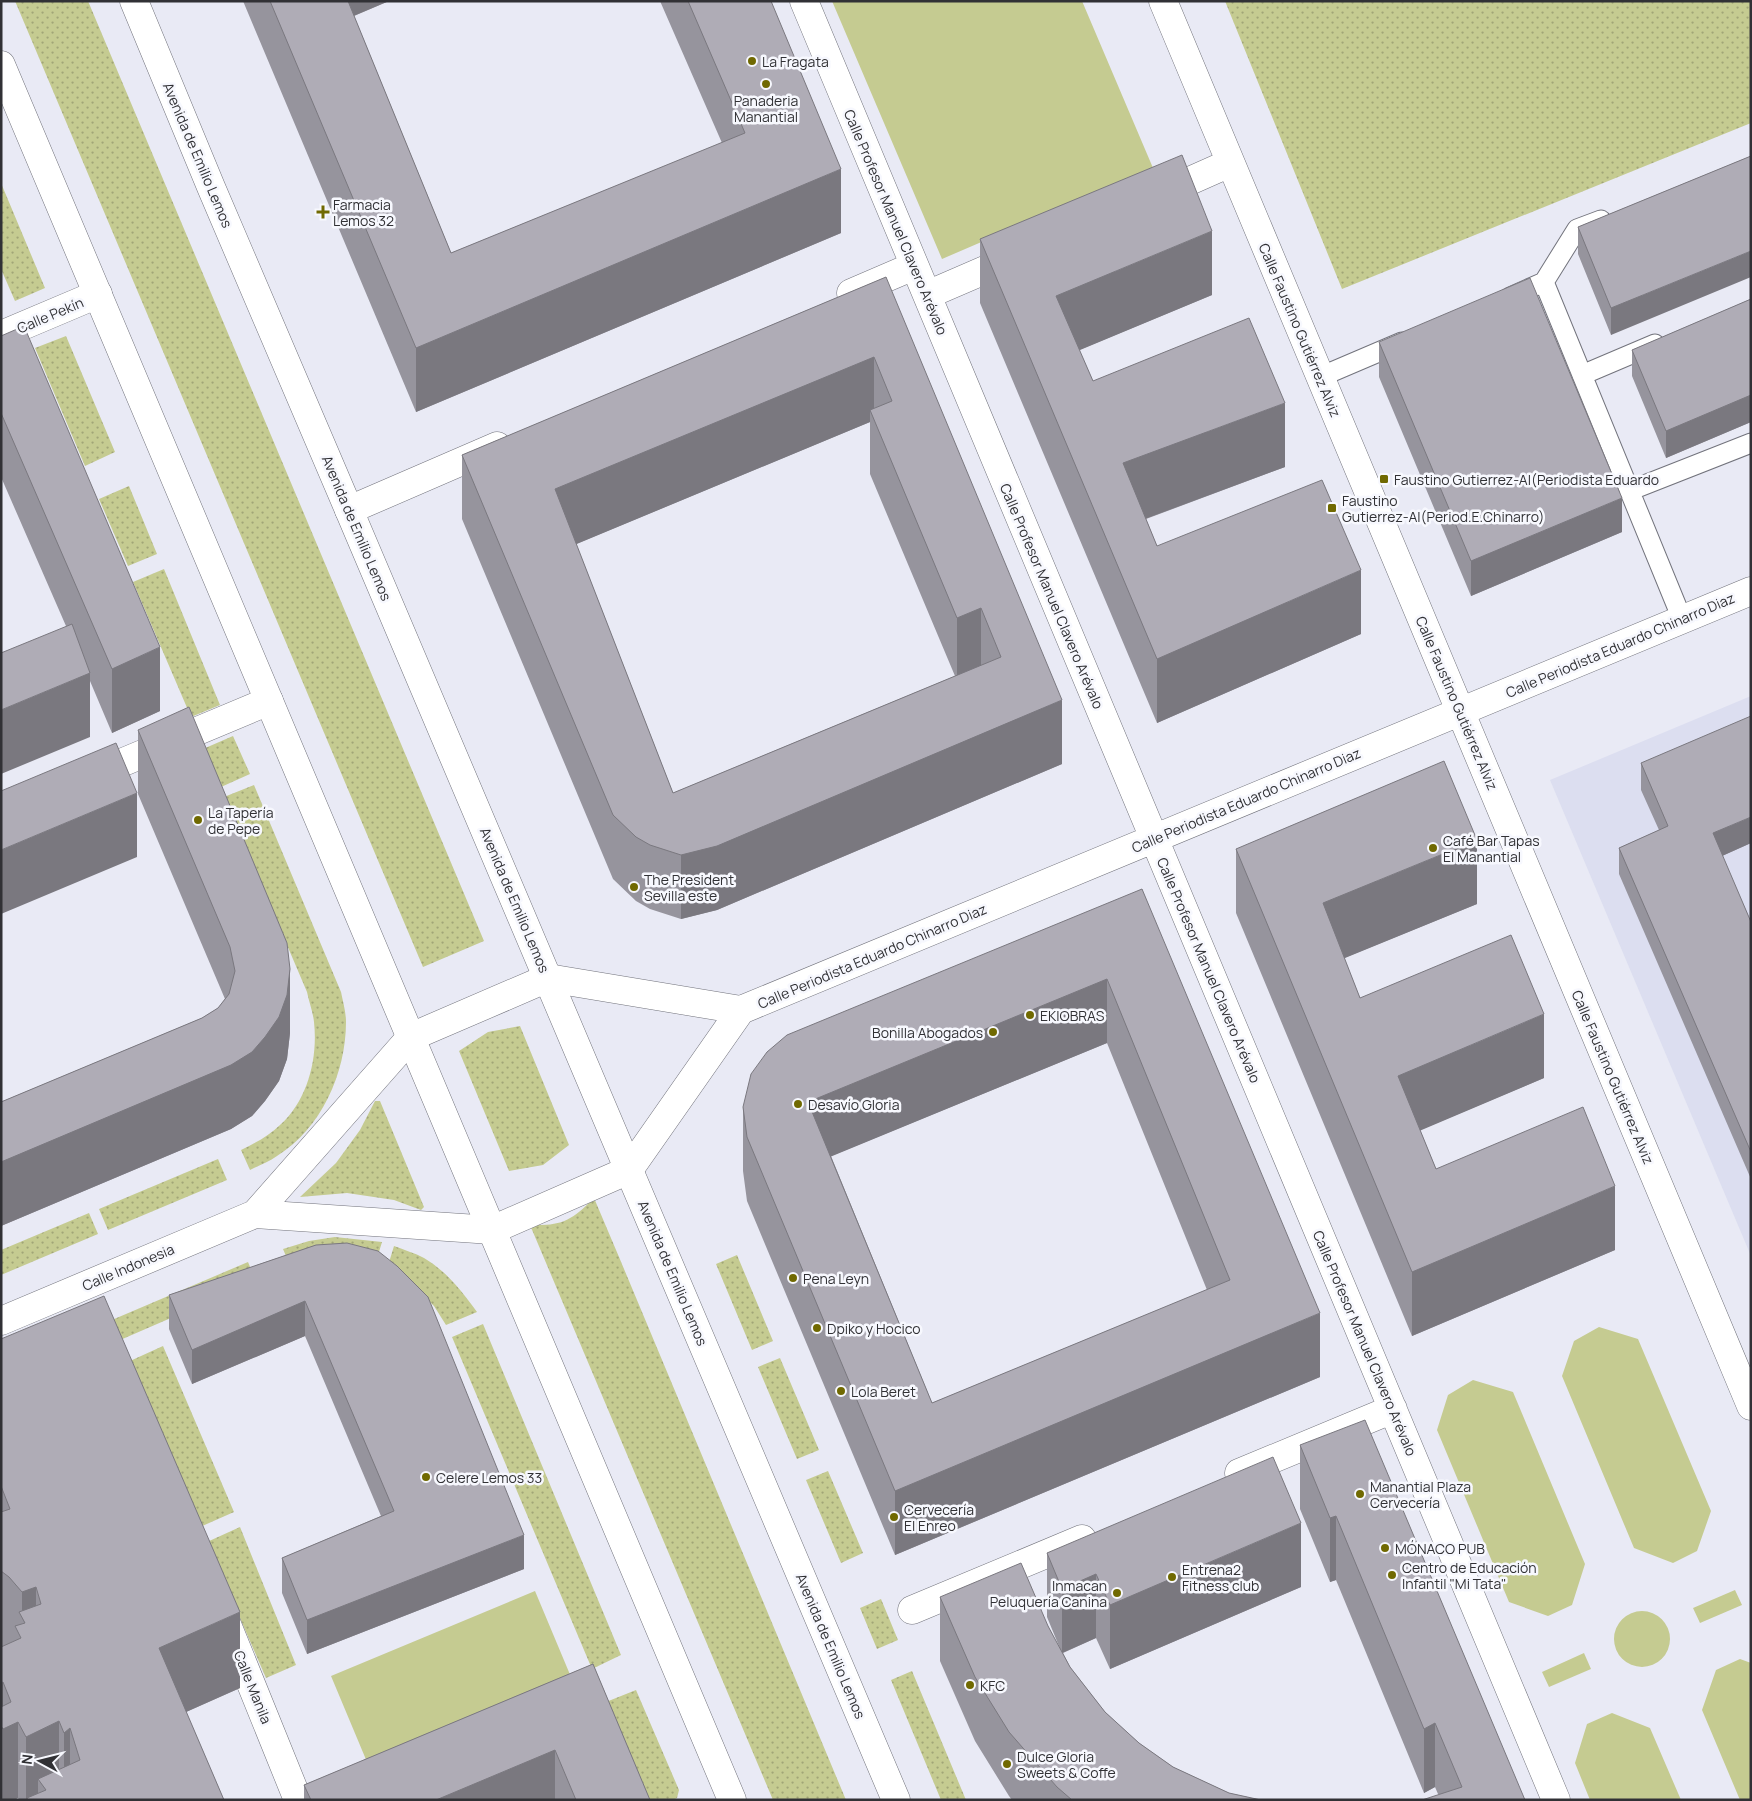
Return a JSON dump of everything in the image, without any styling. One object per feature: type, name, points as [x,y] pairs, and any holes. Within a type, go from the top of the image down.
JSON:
[{"type":"street","name":"Avenida de Emilio Lemos","points":[[134,1],[896,1800]]},
{"type":"street","name":"Calle Profesor Manuel Clavero Arévalo","points":[[804,1],[1556,1800]]},
{"type":"street","name":"Calle Faustino Gutiérrez Alviz","points":[[1163,1],[1751,1406]]},
{"type":"street","points":[[1,65],[732,1800]]},
{"type":"street","points":[[1132,206],[1230,163]]},
{"type":"street","points":[[927,295],[1034,248]]},
{"type":"street","points":[[827,304],[914,266]]},
{"type":"street","name":"Calle Pekín","points":[[1,335],[98,294]]},
{"type":"street","points":[[349,510],[524,434]]},
{"type":"street","name":"Calle Periodista Eduardo Chinarro Diaz","points":[[741,1010],[1751,590]]},
{"type":"street","points":[[64,788],[269,701]]},
{"type":"street","points":[[548,978],[741,1010],[629,1170],[492,1230],[255,1214],[411,1037],[548,978]]},
{"type":"street","name":"Calle Indonesia","points":[[1,1321],[255,1214]]},
{"type":"street","points":[[1220,1481],[1393,1409]]},
{"type":"street","points":[[912,1610],[1103,1530]]},
{"type":"street","name":"Calle Manila","points":[[217,1601],[298,1800]]},
{"type":"lane","points":[[1498,302],[1544,282],[1578,229],[1614,215]]},
{"type":"lane","points":[[1544,282],[1682,620]]},
{"type":"lane","points":[[1320,376],[1416,336]]},
{"type":"lane","points":[[1582,375],[1671,337]]},
{"type":"lane","points":[[1629,491],[1751,443]]},
{"type":"shaded area","points":[[1751,696],[1751,1256],[1550,780]]},
{"type":"green space","points":[[15,1],[88,1],[484,941],[423,967]]},
{"type":"green space","points":[[832,1],[1082,1],[1153,168],[942,259]]},
{"type":"green space","points":[[1225,1],[1751,1],[1751,123],[1342,289]]},
{"type":"green space","points":[[1,183],[45,288],[15,301],[1,269]]},
{"type":"green space","points":[[66,336],[115,452],[85,466],[35,348]]},
{"type":"green space","points":[[129,486],[157,554],[128,566],[99,499]]},
{"type":"green space","points":[[164,569],[220,705],[191,717],[133,582]]},
{"type":"green space","points":[[233,736],[250,774],[221,787],[203,749]]},
{"type":"green space","points":[[254,785],[341,992],[346,1022],[345,1041],[336,1080],[318,1115],[293,1145],[274,1158],[250,1170],[241,1150],[276,1129],[290,1115],[298,1103],[309,1078],[315,1036],[307,992],[224,797]]},
{"type":"green space","points":[[520,1026],[569,1145],[543,1165],[509,1171],[459,1051],[488,1032]]},
{"type":"green space","points":[[375,1101],[380,1101],[424,1207],[421,1210],[394,1200],[347,1193],[300,1197],[336,1163],[360,1130]]},
{"type":"green space","points":[[218,1159],[227,1180],[108,1230],[99,1209]]},
{"type":"green space","points":[[594,1198],[846,1800],[773,1800],[530,1225],[558,1223],[572,1217]]},
{"type":"green space","points":[[89,1213],[98,1234],[1,1275],[1,1250]]},
{"type":"green space","points":[[335,1237],[382,1242],[375,1265],[291,1268],[283,1249],[309,1241]]},
{"type":"green space","points":[[394,1246],[421,1256],[432,1263],[459,1289],[477,1312],[446,1325],[434,1306],[420,1292],[387,1269]]},
{"type":"green space","points":[[737,1255],[773,1341],[752,1350],[716,1264]]},
{"type":"green space","points":[[248,1262],[256,1281],[88,1354],[79,1334]]},
{"type":"green space","points":[[483,1324],[621,1655],[592,1669],[452,1337]]},
{"type":"green space","points":[[1599,1327],[1638,1339],[1711,1511],[1697,1551],[1673,1563],[1634,1548],[1562,1376],[1574,1341]]},
{"type":"green space","points":[[163,1346],[234,1512],[200,1527],[130,1361]]},
{"type":"green space","points":[[780,1358],[819,1450],[797,1459],[758,1367]]},
{"type":"green space","points":[[1473,1380],[1513,1392],[1585,1564],[1572,1605],[1548,1616],[1509,1602],[1437,1430],[1448,1395]]},
{"type":"green space","points":[[828,1471],[863,1553],[841,1563],[806,1480]]},
{"type":"green space","points":[[240,1527],[296,1665],[266,1678],[207,1542]]},
{"type":"green space","points":[[1735,1590],[1742,1605],[1700,1623],[1693,1608]]},
{"type":"green space","points":[[535,1591],[584,1708],[380,1793],[331,1676]]},
{"type":"green space","points":[[881,1599],[898,1640],[877,1649],[860,1608]]},
{"type":"green space","points":[[1642,1611],[1653,1613],[1662,1619],[1668,1628],[1670,1639],[1668,1650],[1662,1659],[1653,1665],[1642,1667],[1631,1665],[1622,1659],[1616,1650],[1614,1639],[1616,1628],[1622,1619],[1631,1613]]},
{"type":"green space","points":[[1584,1653],[1591,1669],[1549,1687],[1542,1672]]},
{"type":"green space","points":[[1740,1659],[1751,1663],[1751,1800],[1740,1800],[1702,1710],[1716,1670]]},
{"type":"green space","points":[[912,1671],[966,1800],[941,1800],[891,1680]]},
{"type":"green space","points":[[636,1690],[679,1790],[677,1798],[673,1800],[648,1800],[606,1702]]},
{"type":"green space","points":[[1612,1713],[1650,1728],[1681,1800],[1590,1800],[1575,1763],[1587,1724]]},
{"type":"building","points":[[270,1],[348,1],[451,253],[745,133],[688,1],[771,1],[841,169],[416,348]]},
{"type":"building","points":[[1182,155],[1212,231],[1056,296],[1093,381],[1249,318],[1285,403],[1123,463],[1157,546],[1322,480],[1361,570],[1157,659],[980,239]]},
{"type":"building","points":[[1751,156],[1751,251],[1611,308],[1578,227]]},
{"type":"building","points":[[886,277],[1062,700],[717,846],[681,855],[650,845],[636,837],[613,815],[462,455]],"holes":[[[874,357],[892,401],[870,410],[957,618],[981,608],[1001,657],[673,793],[555,489]]]},
{"type":"building","points":[[1530,278],[1622,498],[1471,561],[1379,342]]},
{"type":"building","points":[[1751,299],[1751,395],[1666,431],[1632,350]]},
{"type":"building","points":[[24,326],[160,647],[112,669],[1,413],[1,336]]},
{"type":"building","points":[[72,624],[90,673],[1,710],[1,653]]},
{"type":"building","points":[[189,707],[287,943],[290,969],[287,995],[279,1017],[252,1052],[231,1065],[1,1162],[1,1102],[202,1018],[218,1008],[229,994],[235,971],[230,947],[138,730]]},
{"type":"building","points":[[1751,716],[1751,817],[1713,833],[1751,922],[1751,1152],[1619,848],[1668,826],[1641,763]]},
{"type":"building","points":[[116,743],[137,793],[1,850],[1,791]]},
{"type":"building","points":[[1444,761],[1477,840],[1323,903],[1360,998],[1511,935],[1544,1014],[1398,1076],[1436,1169],[1583,1107],[1615,1186],[1412,1272],[1236,849]]},
{"type":"building","points":[[1142,889],[1320,1313],[895,1491],[747,1137],[743,1107],[751,1074],[767,1052],[787,1035]],"holes":[[[1107,979],[1230,1280],[932,1403],[808,1102]]]},
{"type":"building","name":"Celere Lemos 33","points":[[347,1243],[378,1251],[397,1266],[428,1297],[524,1535],[307,1620],[282,1558],[394,1511],[305,1301],[192,1350],[169,1295],[316,1245]]},
{"type":"building","points":[[104,1296],[240,1612],[159,1648],[224,1800],[28,1800],[27,1798],[46,1790],[38,1779],[80,1760],[70,1728],[64,1733],[59,1721],[26,1737],[18,1722],[3,1729],[1,1726],[1,1707],[11,1702],[3,1682],[1,1683],[1,1647],[21,1638],[15,1626],[25,1623],[19,1612],[41,1604],[36,1587],[22,1592],[1,1571],[1,1512],[10,1509],[1,1486],[1,1339]]},
{"type":"building","points":[[1365,1420],[1525,1800],[1422,1800],[1462,1787],[1435,1723],[1424,1729],[1336,1516],[1330,1518],[1300,1445]]},
{"type":"building","points":[[1273,1457],[1301,1523],[1110,1605],[1096,1574],[1062,1589],[1047,1553]]},
{"type":"building","points":[[1021,1563],[1048,1626],[1070,1667],[1105,1712],[1139,1743],[1173,1767],[1229,1793],[1261,1800],[1072,1800],[1057,1787],[1009,1732],[975,1677],[940,1597]]},
{"type":"building","points":[[593,1664],[650,1800],[576,1800],[555,1750],[436,1800],[311,1800],[304,1785]]},
{"type":"place","name":"La Fragata","points":[[752,61]]},
{"type":"place","name":"Panaderia Manantial","points":[[766,84]]},
{"type":"place","name":"Farmacia Lemos 32","points":[[323,212]]},
{"type":"place","name":"Faustino Gutierrez-Al(Periodista Eduardo","points":[[1384,479]]},
{"type":"place","name":"Faustino Gutierrez-Al(Period.E.Chinarro)","points":[[1332,508]]},
{"type":"place","name":"La Tapería de Pepe","points":[[198,820]]},
{"type":"place","name":"Café Bar Tapas El Manantial","points":[[1433,848]]},
{"type":"place","name":"The President Sevilla este","points":[[634,887]]},
{"type":"place","name":"EKIOBRAS","points":[[1030,1015]]},
{"type":"place","name":"Bonilla Abogados","points":[[993,1032]]},
{"type":"place","name":"Desavío Gloria","points":[[798,1104]]},
{"type":"place","name":"Pena Leyn","points":[[793,1278]]},
{"type":"place","name":"Dpiko y Hocico","points":[[817,1328]]},
{"type":"place","name":"Lola Beret","points":[[841,1391]]},
{"type":"place","name":"Celere Lemos 33","points":[[426,1477]]},
{"type":"place","name":"Manantial Plaza Cervecería","points":[[1360,1494]]},
{"type":"place","name":"Cervecería El Enreo","points":[[894,1517]]},
{"type":"place","name":"MÓNACO PUB","points":[[1385,1548]]},
{"type":"place","name":"Centro de Educación Infantil \"Mi Tata\"","points":[[1392,1575]]},
{"type":"place","name":"Entrena2 Fitness club","points":[[1172,1577]]},
{"type":"place","name":"Inmacan Peluquería Canina","points":[[1117,1593]]},
{"type":"place","name":"KFC","points":[[970,1685]]},
{"type":"place","name":"Dulce Gloria Sweets & Coffe","points":[[1007,1764]]}]
